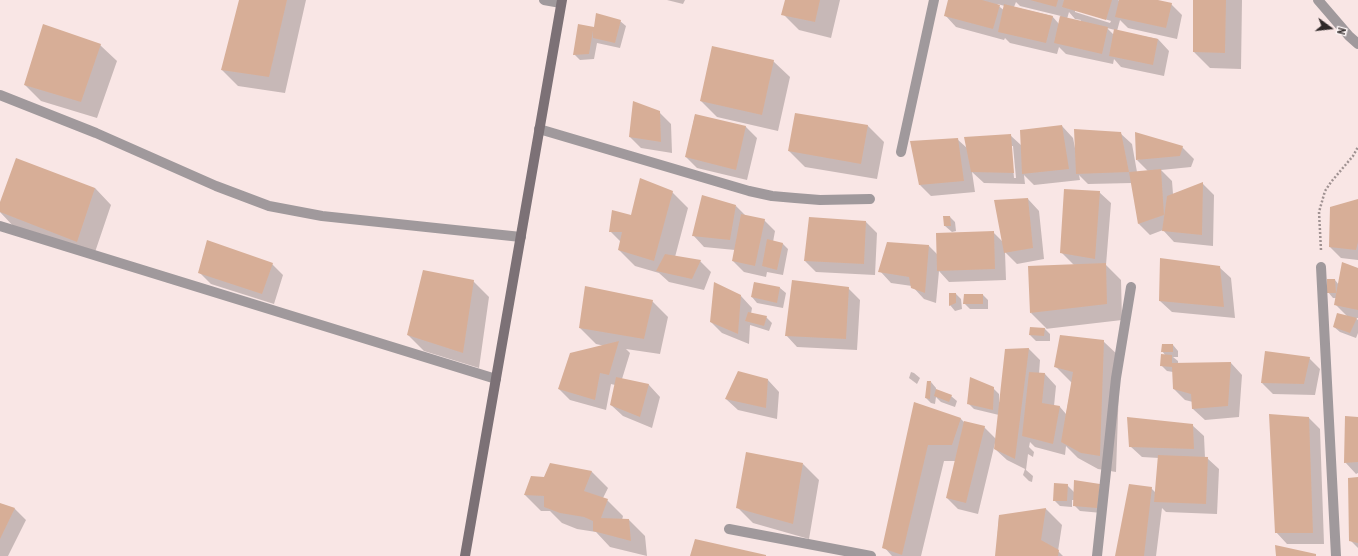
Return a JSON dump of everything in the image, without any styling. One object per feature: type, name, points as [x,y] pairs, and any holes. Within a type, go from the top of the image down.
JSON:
[{"type":"main road","points":[[465,556],[562,1]]},
{"type":"street","points":[[544,0],[562,1]]},
{"type":"street","points":[[901,152],[934,0]]},
{"type":"street","points":[[1318,0],[1349,36],[1358,44]]},
{"type":"street","points":[[0,95],[96,133],[216,186],[269,206],[322,216],[521,237]]},
{"type":"street","points":[[539,129],[749,191],[772,196],[820,200],[870,199]]},
{"type":"street","points":[[0,226],[496,379]]},
{"type":"street","points":[[1322,267],[1336,556]]},
{"type":"street","points":[[1097,556],[1116,378],[1131,287]]},
{"type":"street","points":[[729,529],[871,556]]},
{"type":"path","points":[[1322,267],[1319,212],[1325,191],[1353,156],[1358,147]]},
{"type":"building","points":[[239,0],[287,0],[269,77],[221,70]]},
{"type":"building","points":[[785,0],[820,0],[815,22],[781,15]]},
{"type":"building","points":[[948,0],[982,0],[1000,5],[993,29],[944,16]]},
{"type":"building","points":[[1030,0],[1058,0],[1056,7]]},
{"type":"building","points":[[1064,0],[1112,0],[1106,20],[1062,7]]},
{"type":"building","points":[[1119,0],[1158,0],[1172,3],[1166,28],[1115,17]]},
{"type":"building","points":[[1193,0],[1226,0],[1225,53],[1193,52]]},
{"type":"building","points":[[1004,4],[1053,16],[1046,43],[998,32]]},
{"type":"building","points":[[596,13],[621,20],[615,43],[593,38],[593,31],[589,54],[573,55],[578,24],[594,27]]},
{"type":"building","points":[[1060,16],[1108,27],[1102,54],[1054,43]]},
{"type":"building","points":[[43,24],[101,44],[81,102],[24,85]]},
{"type":"building","points":[[1114,29],[1158,39],[1153,65],[1109,56]]},
{"type":"building","points":[[712,46],[774,60],[762,115],[700,101]]},
{"type":"building","points":[[633,101],[660,111],[661,142],[629,137]]},
{"type":"building","points":[[795,113],[868,125],[861,164],[788,151]]},
{"type":"building","points":[[695,114],[746,126],[736,170],[685,157]]},
{"type":"building","points":[[1062,125],[1069,169],[1022,174],[1020,130]]},
{"type":"building","points":[[1074,129],[1121,132],[1129,172],[1076,174]]},
{"type":"building","points":[[1135,132],[1183,146],[1180,156],[1136,160]]},
{"type":"building","points":[[1011,134],[1014,173],[971,172],[964,137]]},
{"type":"building","points":[[958,138],[964,181],[919,185],[910,141]]},
{"type":"building","points":[[16,158],[95,188],[77,242],[0,212],[0,202]]},
{"type":"building","points":[[1161,169],[1164,215],[1138,224],[1129,172]]},
{"type":"building","points":[[640,178],[673,191],[654,261],[618,250],[622,232],[609,232],[612,210],[631,215]]},
{"type":"building","points":[[1203,182],[1202,235],[1162,231],[1167,196]]},
{"type":"building","points":[[1064,189],[1100,191],[1095,259],[1060,253]]},
{"type":"building","points":[[702,195],[736,205],[730,240],[692,236]]},
{"type":"building","points":[[1028,198],[1033,248],[1004,253],[994,200]]},
{"type":"building","points":[[1358,199],[1358,242],[1356,250],[1329,247],[1330,207]]},
{"type":"building","points":[[741,214],[765,219],[755,266],[732,261]]},
{"type":"building","points":[[943,216],[950,216],[951,226],[944,226]]},
{"type":"building","points":[[809,217],[866,221],[864,264],[804,261]]},
{"type":"building","points":[[994,231],[995,269],[937,271],[936,233]]},
{"type":"building","points":[[767,239],[783,243],[777,270],[762,266]]},
{"type":"building","points":[[207,240],[273,263],[262,294],[198,273]]},
{"type":"building","points":[[887,242],[929,245],[925,293],[911,288],[909,277],[878,272]]},
{"type":"building","points":[[665,254],[701,260],[692,279],[656,271]]},
{"type":"building","points":[[1160,258],[1220,266],[1224,307],[1159,301]]},
{"type":"building","points":[[1342,262],[1358,268],[1358,310],[1334,305]]},
{"type":"building","points":[[1106,263],[1107,304],[1030,313],[1028,266]]},
{"type":"building","points":[[423,270],[474,280],[463,353],[407,335]]},
{"type":"building","points":[[1327,279],[1335,279],[1336,293],[1327,293]]},
{"type":"building","points":[[792,280],[849,287],[846,339],[785,336]]},
{"type":"building","points":[[714,282],[741,295],[738,334],[710,322]]},
{"type":"building","points":[[754,282],[780,287],[777,303],[751,297]]},
{"type":"building","points":[[585,286],[653,300],[644,339],[579,328]]},
{"type":"building","points":[[949,293],[956,293],[956,303],[949,306]]},
{"type":"building","points":[[964,294],[983,294],[983,304],[963,304]]},
{"type":"building","points":[[748,312],[767,316],[764,326],[745,321]]},
{"type":"building","points":[[1337,313],[1357,318],[1350,333],[1333,327]]},
{"type":"building","points":[[1030,327],[1045,328],[1044,336],[1029,335]]},
{"type":"building","points":[[1060,335],[1104,340],[1100,456],[1081,453],[1061,442],[1073,372],[1054,367]]},
{"type":"building","points":[[619,341],[609,375],[600,373],[595,400],[558,389],[570,353]]},
{"type":"building","points":[[1162,344],[1173,344],[1173,352],[1161,352]]},
{"type":"building","points":[[1029,348],[1015,459],[994,449],[1005,349]]},
{"type":"building","points":[[1265,351],[1310,357],[1304,384],[1261,383]]},
{"type":"building","points":[[1161,354],[1172,355],[1172,363],[1231,362],[1228,406],[1192,409],[1191,394],[1173,389],[1172,367],[1160,366]]},
{"type":"building","points":[[738,371],[768,379],[766,408],[725,399]]},
{"type":"building","points":[[1029,372],[1045,373],[1042,403],[1060,406],[1053,444],[1022,436]]},
{"type":"building","points":[[616,377],[649,384],[640,417],[610,405]]},
{"type":"building","points":[[970,377],[994,387],[993,410],[967,404]]},
{"type":"building","points":[[927,381],[931,381],[930,399],[925,398]]},
{"type":"building","points":[[936,389],[952,395],[949,402],[934,396]]},
{"type":"building","points":[[914,402],[961,418],[952,445],[928,445],[902,555],[882,548]]},
{"type":"building","points":[[1269,414],[1309,417],[1313,533],[1275,533]]},
{"type":"building","points":[[1345,416],[1358,417],[1358,462],[1344,463]]},
{"type":"building","points":[[1127,417],[1193,424],[1194,449],[1129,447]]},
{"type":"building","points":[[964,421],[985,426],[966,503],[946,498]]},
{"type":"building","points":[[746,452],[803,463],[793,524],[736,508]]},
{"type":"building","points":[[1158,455],[1208,457],[1206,504],[1154,502]]},
{"type":"building","points":[[550,463],[592,471],[584,491],[608,499],[601,518],[629,519],[631,541],[593,531],[593,521],[584,517],[560,513],[544,507],[544,496],[524,495],[531,476],[544,477]]},
{"type":"building","points":[[1358,477],[1358,543],[1349,541],[1348,478]]},
{"type":"building","points":[[1074,480],[1100,484],[1097,508],[1073,506]]},
{"type":"building","points":[[1054,483],[1068,484],[1067,501],[1053,501]]},
{"type":"building","points":[[1129,484],[1152,487],[1144,556],[1115,556]]},
{"type":"building","points":[[0,503],[15,508],[0,539]]},
{"type":"building","points":[[1046,508],[1041,540],[1059,550],[1058,556],[995,556],[999,515]]},
{"type":"building","points":[[695,539],[766,555],[766,556],[690,556]]},
{"type":"building","points":[[1275,545],[1316,554],[1316,556],[1276,556]]}]
